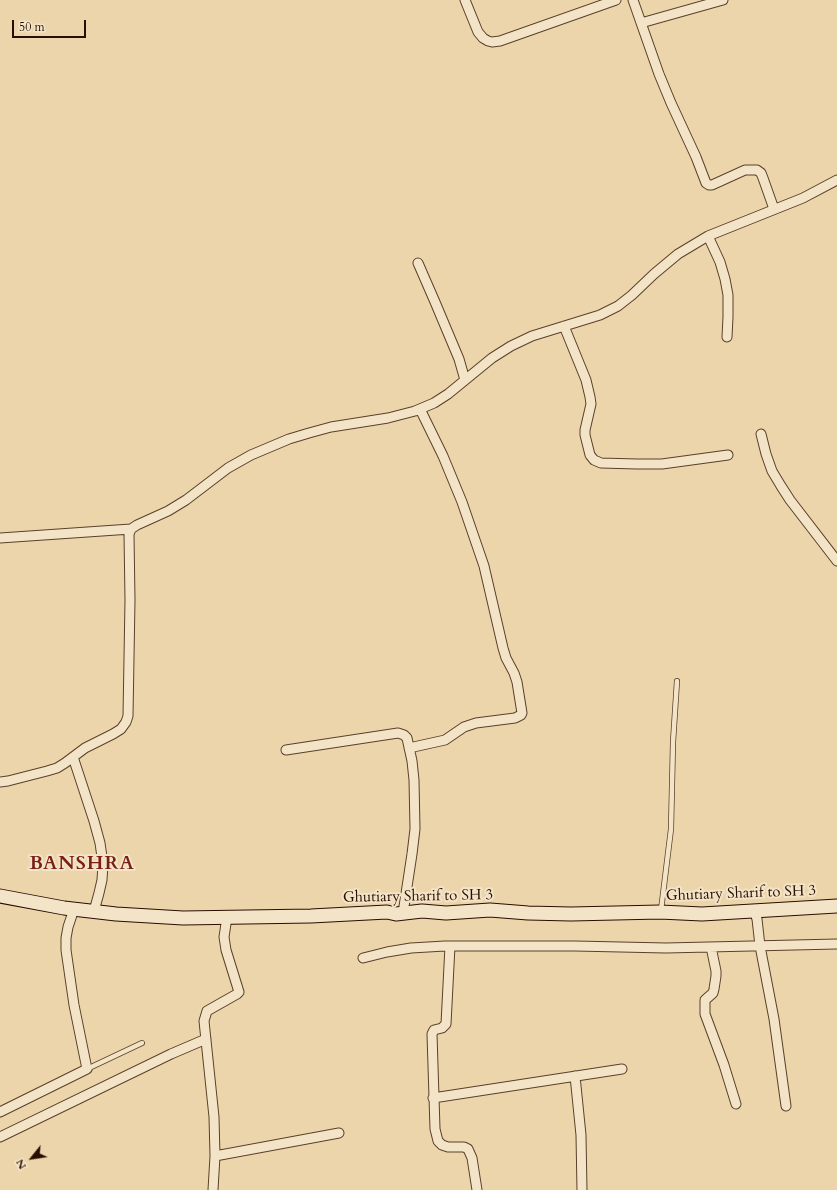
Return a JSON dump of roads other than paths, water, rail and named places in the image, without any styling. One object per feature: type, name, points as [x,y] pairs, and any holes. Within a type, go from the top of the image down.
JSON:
[{"type":"main road","name":"Ghutiary Sharif to SH 3","points":[[0,896],[74,909],[183,918],[311,916],[387,912],[396,914],[422,911],[446,913],[490,910],[571,914],[660,912],[755,915],[837,906]]},
{"type":"street","points":[[466,0],[478,32],[483,38],[492,42],[500,41],[616,0]]},
{"type":"street","points":[[633,0],[671,103],[696,157],[706,183],[712,185],[745,170],[757,170],[761,173],[774,209]]},
{"type":"street","points":[[641,23],[722,0]]},
{"type":"street","points":[[0,538],[131,529],[168,511],[186,500],[228,468],[251,455],[289,439],[323,429],[388,418],[420,409],[438,400],[466,380],[492,358],[511,346],[532,336],[600,315],[618,306],[678,254],[708,236],[803,198],[837,180]]},
{"type":"street","points":[[708,236],[720,262],[725,279],[728,302],[727,337]]},
{"type":"street","points":[[418,264],[459,359],[466,380]]},
{"type":"street","points":[[564,326],[586,380],[590,397],[591,404],[585,435],[590,454],[594,460],[601,462],[662,464],[728,455]]},
{"type":"street","points":[[410,748],[445,740],[464,727],[476,723],[515,718],[522,713],[517,682],[505,653],[484,566],[462,502],[443,456],[420,409]]},
{"type":"street","points":[[761,434],[772,471],[790,500],[837,561]]},
{"type":"street","points":[[0,782],[56,768],[73,758],[85,748],[113,734],[126,722],[128,716],[130,600],[129,534],[131,529]]},
{"type":"street","points":[[286,750],[398,734],[404,735],[407,738],[410,748],[414,780],[415,829],[403,913]]},
{"type":"street","points":[[73,758],[94,821],[100,843],[103,864],[100,893],[94,911]]},
{"type":"street","points":[[0,1112],[87,1069],[74,1005],[66,950],[68,927],[74,909]]},
{"type":"street","points":[[755,915],[774,1019],[786,1106]]},
{"type":"street","points":[[213,1190],[215,1156],[214,1117],[205,1025],[207,1011],[238,994],[239,992],[226,950],[224,937],[227,917]]},
{"type":"street","points":[[364,958],[386,952],[411,948],[450,946],[666,948],[711,947],[760,942],[837,944]]},
{"type":"street","points":[[450,946],[446,1024],[442,1028],[434,1030],[432,1034],[435,1129],[438,1141],[442,1145],[448,1147],[464,1147],[468,1149],[472,1158],[477,1190]]},
{"type":"street","points":[[711,947],[716,976],[713,993],[705,1000],[705,1014],[724,1065],[736,1104]]},
{"type":"street","points":[[0,1137],[171,1054],[206,1039]]},
{"type":"street","points":[[433,1098],[622,1069]]},
{"type":"street","points":[[575,1076],[581,1135],[582,1190]]},
{"type":"street","points":[[215,1156],[339,1134]]},
{"type":"lane","points":[[660,912],[671,829],[673,742],[678,681]]},
{"type":"lane","points":[[87,1069],[142,1042]]},
{"type":"district","name":"BANSHRA","points":[[82,865]]}]
